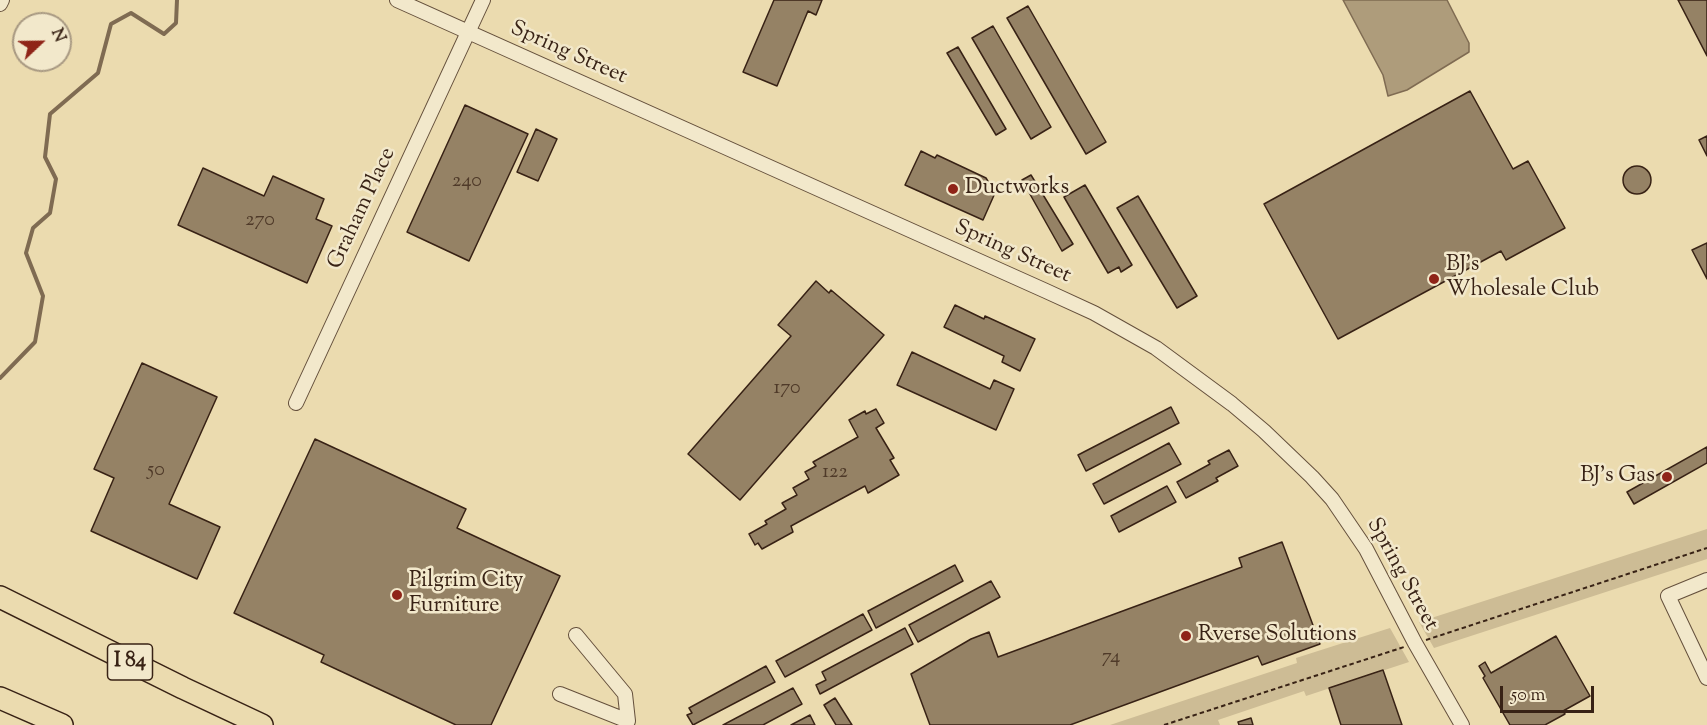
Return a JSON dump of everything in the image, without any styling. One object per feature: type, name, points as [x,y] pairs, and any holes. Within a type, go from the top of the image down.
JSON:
[{"type":"highway","name":"I 84","points":[[0,597],[262,725]]},
{"type":"highway","points":[[0,698],[63,725]]},
{"type":"street","points":[[0,4],[2,0]]},
{"type":"street","name":"Spring Street","points":[[397,0],[1094,313],[1156,348],[1232,404],[1264,431],[1332,499],[1366,549],[1415,643],[1462,725]]},
{"type":"street","name":"Graham Place","points":[[296,403],[483,0]]},
{"type":"street","points":[[1707,580],[1668,596],[1707,678]]},
{"type":"street","points":[[560,694],[627,721],[625,694],[576,635]]},
{"type":"path","points":[[1164,725],[1707,548]]},
{"type":"shaded area","points":[[1343,0],[1447,0],[1469,43],[1469,52],[1407,90],[1388,96],[1383,75]]},
{"type":"shaded area","points":[[1707,529],[1707,559],[1434,648],[1419,622]]},
{"type":"shaded area","points":[[1390,628],[1409,662],[1306,696],[1304,691],[1218,720],[1220,725],[1110,725],[1297,663],[1296,658]]},
{"type":"building","points":[[774,0],[822,0],[816,15],[808,11],[777,86],[743,72]]},
{"type":"building","points":[[1678,0],[1707,0],[1707,56]]},
{"type":"building","points":[[1028,6],[1106,142],[1086,154],[1007,18]]},
{"type":"building","points":[[993,26],[1051,127],[1031,139],[972,38]]},
{"type":"building","points":[[958,47],[1006,129],[996,135],[947,53]]},
{"type":"building","points":[[1470,91],[1513,169],[1528,161],[1565,228],[1506,260],[1501,251],[1338,339],[1264,204]]},
{"type":"building","points":[[465,105],[528,134],[469,261],[407,232]]},
{"type":"building","points":[[536,129],[557,139],[538,181],[517,172]]},
{"type":"building","points":[[1707,136],[1707,156],[1699,140]]},
{"type":"building","name":"Ductworks","points":[[921,151],[935,158],[937,155],[986,178],[995,193],[983,220],[905,185]]},
{"type":"building","points":[[1637,166],[1647,170],[1651,180],[1647,190],[1637,194],[1627,190],[1623,180],[1627,170]]},
{"type":"building","points":[[203,168],[264,196],[273,176],[324,199],[316,219],[332,226],[307,283],[178,225]]},
{"type":"building","points":[[1031,175],[1073,244],[1062,251],[1022,180]]},
{"type":"building","points":[[1085,185],[1132,265],[1121,272],[1119,267],[1108,273],[1064,197]]},
{"type":"building","points":[[1138,196],[1197,296],[1177,308],[1117,208]]},
{"type":"building","points":[[1707,243],[1707,279],[1692,250]]},
{"type":"building","points":[[816,281],[829,293],[831,290],[884,335],[740,500],[688,454],[791,336],[778,325]]},
{"type":"building","points":[[955,305],[1035,339],[1020,371],[1002,362],[1004,356],[944,327]]},
{"type":"building","points":[[912,352],[990,389],[994,380],[1014,389],[996,430],[897,385]]},
{"type":"building","points":[[142,363],[217,397],[169,504],[220,527],[197,579],[91,531],[114,478],[94,469]]},
{"type":"building","points":[[1171,407],[1179,423],[1086,471],[1078,455]]},
{"type":"building","points":[[876,409],[884,423],[876,428],[894,458],[890,460],[899,475],[868,493],[865,486],[791,526],[793,532],[762,549],[758,543],[755,545],[749,534],[767,524],[765,521],[786,509],[782,503],[797,495],[793,488],[809,479],[805,472],[816,466],[813,462],[858,437],[849,420],[865,411],[866,414]]},
{"type":"building","name":"Pilgrim City Furniture","points":[[315,439],[466,509],[457,528],[560,576],[491,725],[456,725],[321,662],[324,655],[234,613]]},
{"type":"building","points":[[1169,443],[1181,464],[1104,504],[1093,484]]},
{"type":"building","name":"BJ's Gas","points":[[1707,447],[1707,463],[1634,504],[1627,492]]},
{"type":"building","points":[[1229,450],[1238,466],[1216,478],[1218,481],[1186,498],[1177,482],[1210,464],[1208,461]]},
{"type":"building","points":[[1167,486],[1176,502],[1119,532],[1111,516]]},
{"type":"building","name":"Rverse Solutions","points":[[1282,542],[1320,644],[1262,665],[1258,656],[1070,725],[930,725],[911,674],[971,639],[989,632],[998,657],[1242,567],[1239,558]]},
{"type":"building","points":[[955,565],[963,581],[876,628],[868,611]]},
{"type":"building","points":[[991,581],[1000,597],[918,642],[909,625]]},
{"type":"building","points":[[863,614],[872,630],[785,677],[776,661]]},
{"type":"building","points":[[905,628],[913,644],[820,694],[816,685],[826,680],[822,672]]},
{"type":"building","points":[[1556,636],[1590,696],[1563,711],[1565,714],[1545,725],[1510,725],[1483,678],[1485,676],[1479,666],[1485,662],[1491,673]]},
{"type":"building","points":[[766,666],[775,682],[693,725],[687,715],[692,713],[689,708]]},
{"type":"building","points":[[1383,670],[1402,725],[1341,725],[1329,688]]},
{"type":"building","points":[[793,688],[802,704],[763,725],[723,725]]},
{"type":"building","points":[[835,698],[852,725],[836,725],[824,705]]},
{"type":"building","points":[[810,715],[815,725],[791,725]]},
{"type":"building","points":[[1251,718],[1253,725],[1239,725],[1238,722]]},
{"type":"waterway","points":[[0,378],[35,342],[43,296],[26,253],[33,228],[50,213],[56,179],[45,157],[50,114],[98,73],[111,24],[131,13],[164,34],[176,23],[177,0]]},
{"type":"place","name":"Ductworks","points":[[953,189]]},
{"type":"place","name":"BJ's Wholesale Club","points":[[1434,279]]},
{"type":"place","name":"BJ's Gas","points":[[1667,477]]},
{"type":"place","name":"Pilgrim City Furniture","points":[[397,595]]},
{"type":"place","name":"Rverse Solutions","points":[[1186,636]]}]
